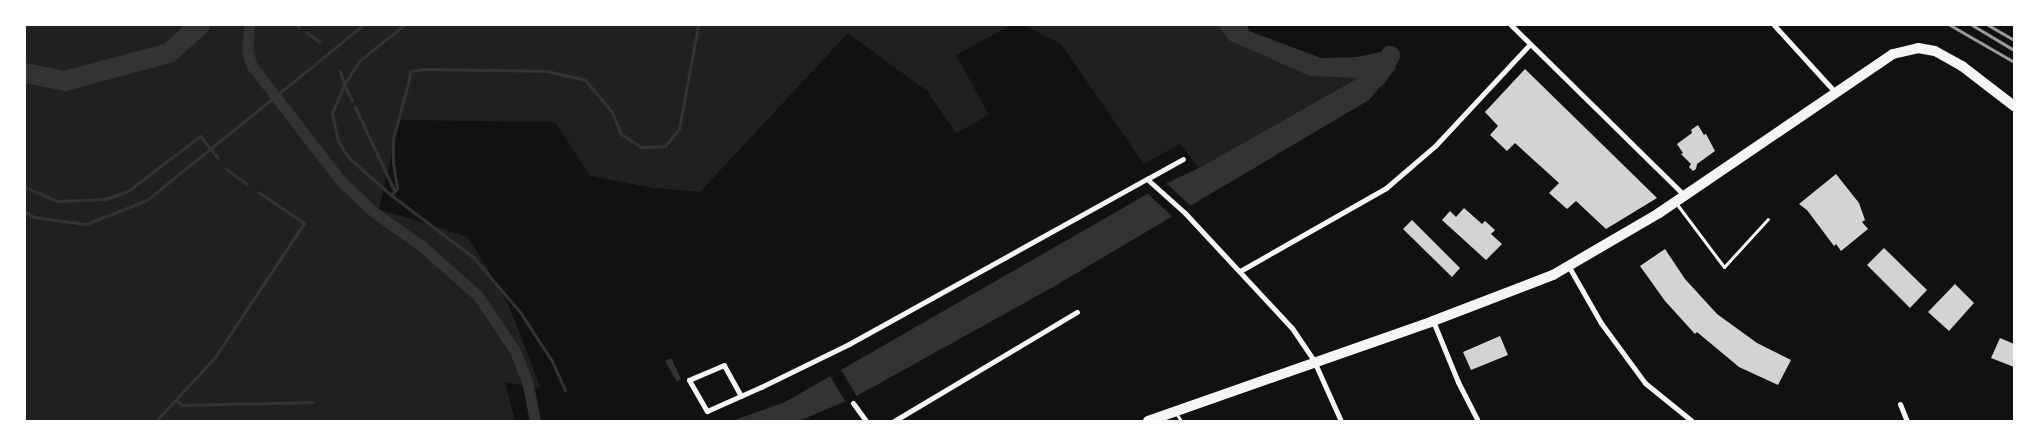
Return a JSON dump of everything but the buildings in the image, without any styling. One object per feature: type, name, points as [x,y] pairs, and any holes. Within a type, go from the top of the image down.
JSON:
[{"type":"main road","points":[[1148,421],[1510,292],[1569,267],[1676,203],[1835,92],[1893,54],[1918,48],[1935,51],[1962,66],[2014,106]]},
{"type":"street","points":[[1511,25],[1686,196]]},
{"type":"street","points":[[1774,25],[1835,92]]},
{"type":"street","points":[[1240,271],[1386,188],[1435,146],[1530,44]]},
{"type":"street","points":[[741,396],[724,365],[689,380],[707,410],[741,396],[849,344],[1182,159]]},
{"type":"street","points":[[1147,179],[1183,212],[1292,328],[1314,361],[1341,421]]},
{"type":"street","points":[[1569,267],[1601,323],[1645,383],[1692,421]]},
{"type":"street","points":[[894,421],[1076,312]]},
{"type":"street","points":[[1433,320],[1458,382],[1478,421]]},
{"type":"street","points":[[853,403],[866,421]]},
{"type":"street","points":[[1900,404],[1907,421]]},
{"type":"lane","points":[[1676,203],[1724,266],[1768,219]]},
{"type":"lane","points":[[1175,411],[1181,421]]},
{"type":"shaded area","points":[[25,25],[1011,25],[956,55],[989,115],[956,133],[927,91],[848,33],[700,192],[654,188],[590,176],[555,122],[400,120],[379,209],[468,237],[508,303],[541,389],[505,382],[515,421],[25,421]]},
{"type":"shaded area","points":[[1023,25],[1218,25],[1228,40],[1359,77],[1199,168],[1180,144],[1144,164],[1061,44]]},
{"type":"shaded area","points":[[1218,25],[1247,25],[1249,31],[1321,58],[1357,57],[1380,52],[1396,68],[1369,100],[1053,287],[853,398],[799,421],[732,421],[785,402],[1163,185],[1199,168],[1358,78],[1310,76],[1228,40]]},
{"type":"shaded area","points":[[671,358],[681,379],[677,382],[665,361]]},
{"type":"pier","points":[[1165,182],[1192,207],[1173,217],[1146,192]]},
{"type":"pier","points":[[840,368],[857,397],[846,403],[829,374]]},
{"type":"waterway","points":[[25,73],[65,81],[169,53],[200,25]]},
{"type":"waterway","points":[[249,25],[247,51],[252,66],[341,181],[375,213],[423,247],[478,296],[515,351],[527,380],[535,421]]},
{"type":"waterway","points":[[25,212],[34,217],[86,224],[147,200],[363,25]]},
{"type":"waterway","points":[[404,25],[360,60],[344,85],[332,113],[338,141],[349,158],[391,195],[473,257],[520,312],[552,361],[565,390]]},
{"type":"waterway","points":[[391,195],[397,188],[393,164],[393,138],[410,71],[424,69],[547,71],[585,80],[612,112],[621,134],[641,147],[665,146],[679,129],[698,25]]},
{"type":"waterway","points":[[306,32],[320,42]]},
{"type":"waterway","points":[[1377,77],[1390,56]]},
{"type":"waterway","points":[[340,71],[352,101]]},
{"type":"waterway","points":[[355,107],[394,190]]},
{"type":"waterway","points":[[25,187],[57,201],[105,199],[128,191],[200,136],[218,158]]},
{"type":"waterway","points":[[226,169],[247,184]]},
{"type":"waterway","points":[[156,421],[215,357],[304,223],[258,192]]},
{"type":"waterway","points":[[176,400],[182,405],[313,402]]},
{"type":"railway","points":[[1950,25],[2014,62]]},
{"type":"railway","points":[[1972,25],[2014,50]]},
{"type":"railway","points":[[1988,25],[2014,40]]}]
